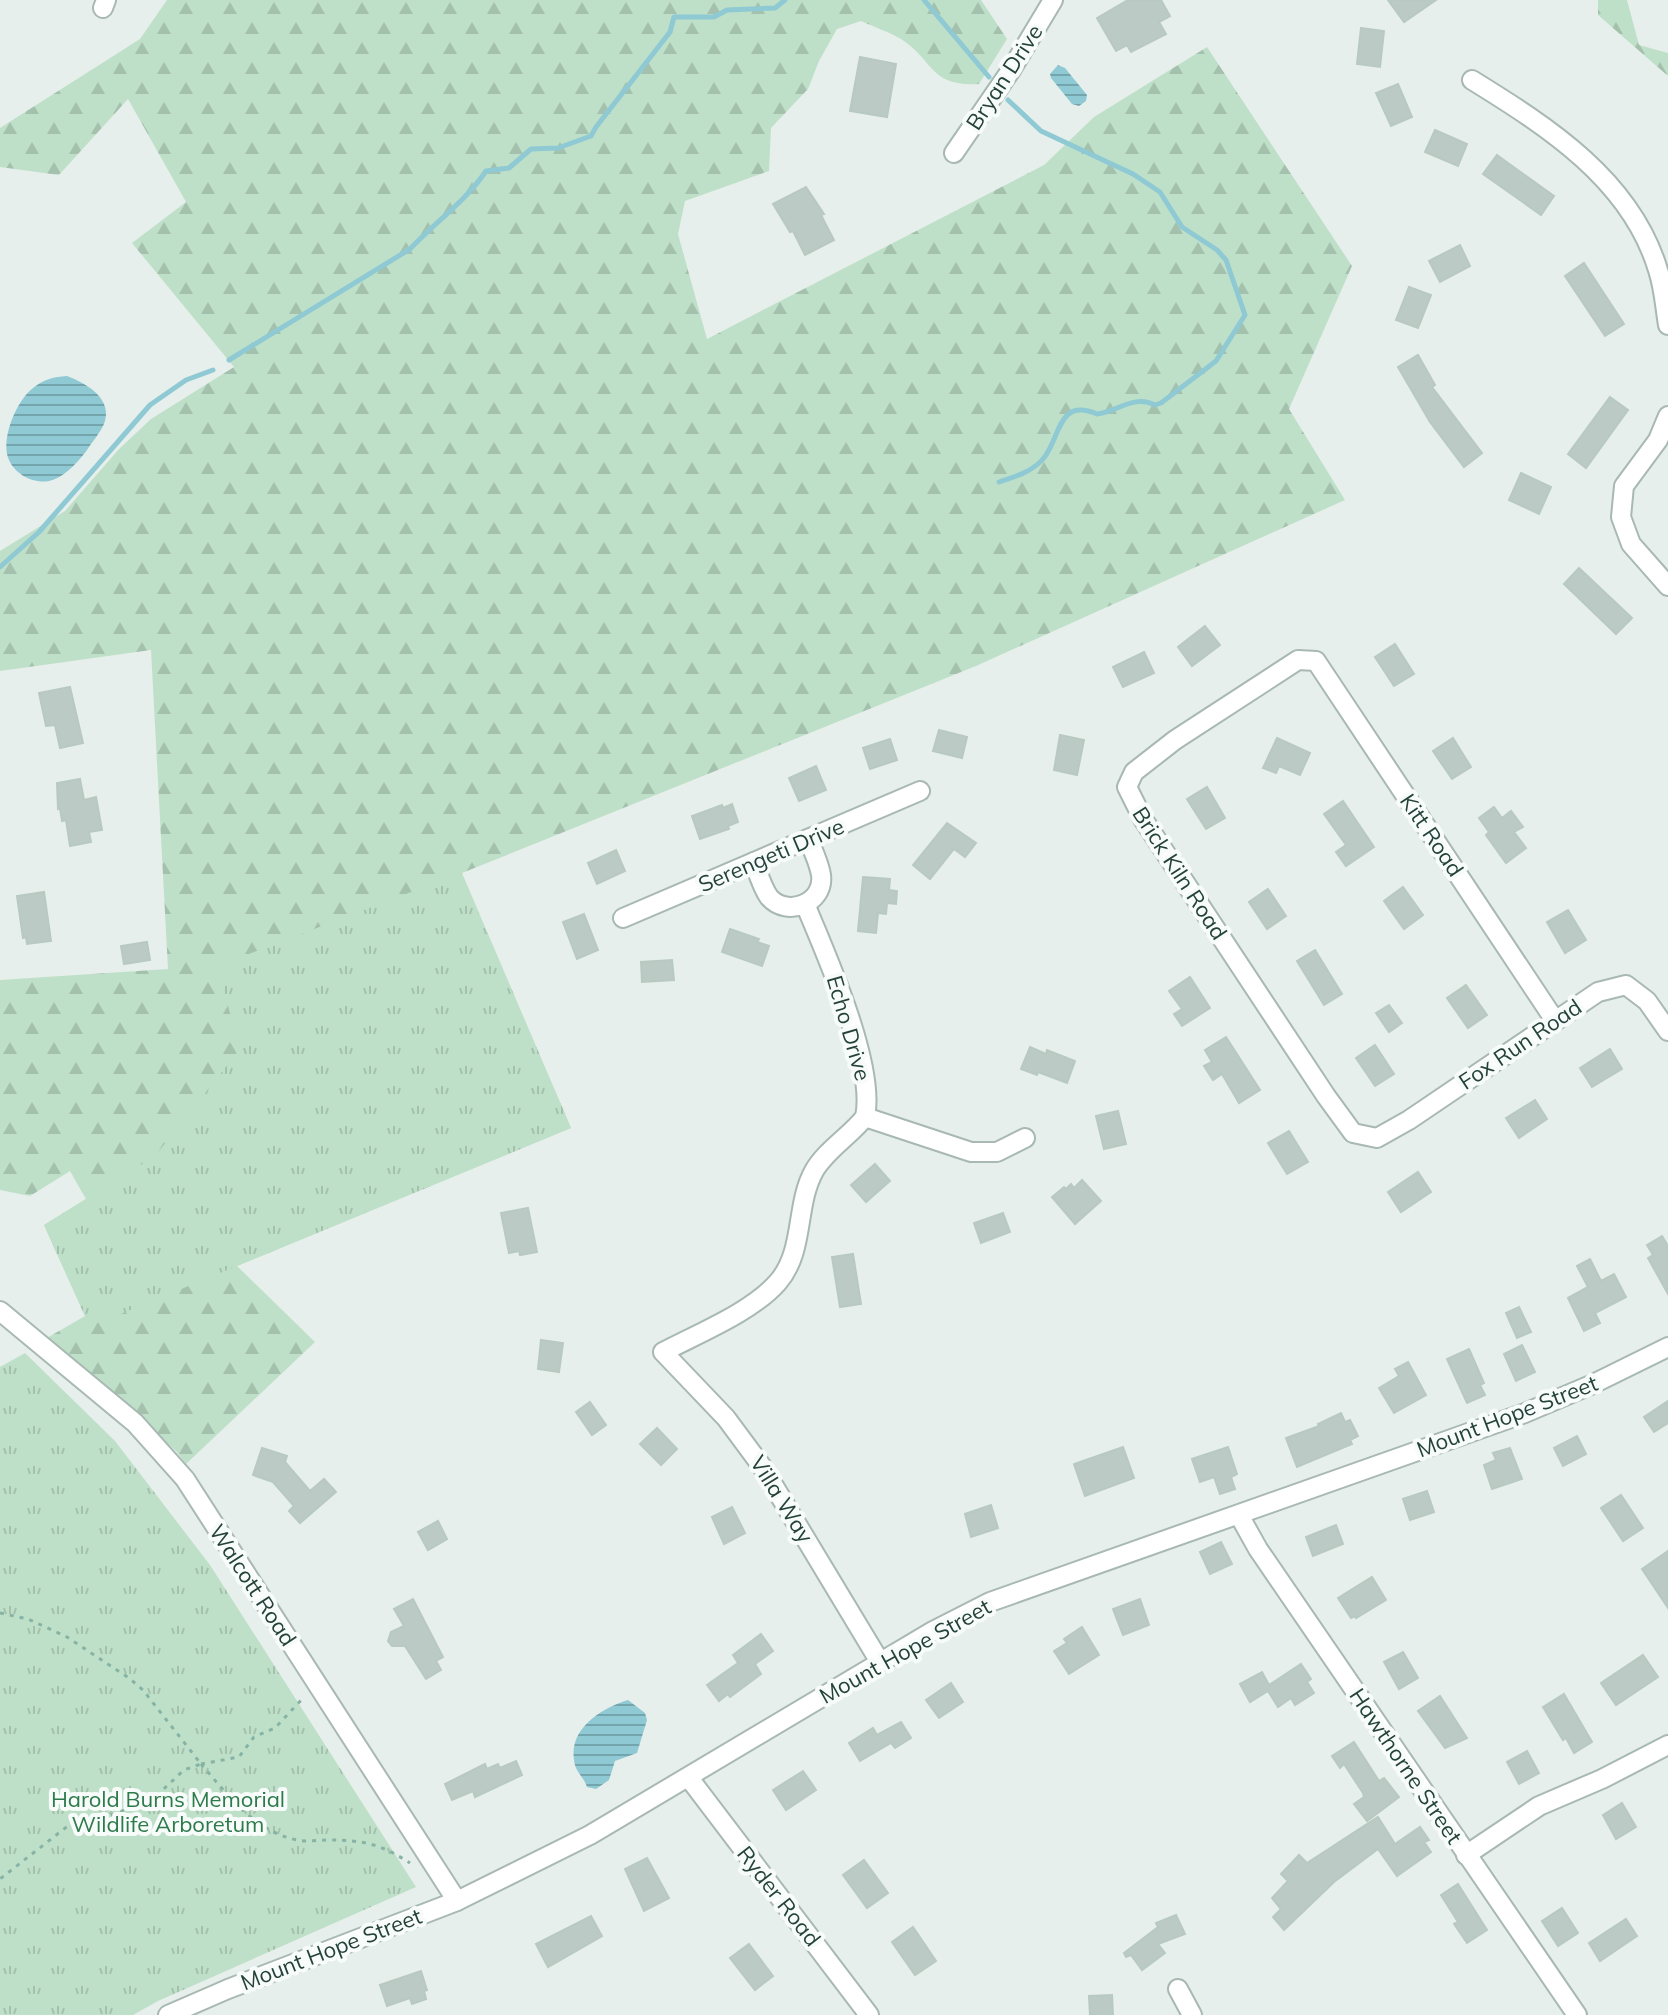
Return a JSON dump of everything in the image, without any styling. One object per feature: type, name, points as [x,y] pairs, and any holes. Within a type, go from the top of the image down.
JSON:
[{"type":"street","name":"Bryan Drive","points":[[954,153],[1011,70],[1053,0]]},
{"type":"street","points":[[1472,80],[1555,134],[1607,179],[1639,226],[1659,271],[1668,325]]},
{"type":"street","points":[[1668,416],[1658,440],[1624,486],[1621,517],[1631,544],[1668,586]]},
{"type":"street","name":"Brick Kiln Road","points":[[1304,661],[1298,660],[1175,740],[1134,772],[1127,787],[1143,819],[1326,1096],[1353,1133],[1364,1135]]},
{"type":"street","name":"Kitt Road","points":[[1304,661],[1316,661],[1554,1019]]},
{"type":"street","name":"Serengeti Drive","points":[[623,918],[920,791]]},
{"type":"street","points":[[754,862],[770,898],[790,907],[805,904],[818,893],[821,883],[821,873],[808,839]]},
{"type":"street","name":"Echo Drive","points":[[805,904],[849,1019],[867,1090],[865,1117]]},
{"type":"street","name":"Fox Run Road","points":[[1364,1135],[1377,1138],[1409,1120],[1598,992],[1626,985],[1647,1001],[1665,1021]]},
{"type":"street","points":[[865,1117],[971,1152],[997,1152],[1025,1138]]},
{"type":"street","name":"Villa Way","points":[[865,1117],[821,1160],[814,1171],[790,1262],[781,1278],[754,1303],[663,1352],[726,1418],[763,1468],[880,1662]]},
{"type":"street","name":"Walcott Road","points":[[0,1311],[135,1423],[185,1479],[457,1901]]},
{"type":"street","name":"Mount Hope Street","points":[[168,2015],[457,1901],[590,1835],[933,1631],[990,1602],[1525,1413],[1668,1347]]},
{"type":"street","name":"Hawthorne Street","points":[[1239,1515],[1258,1549],[1577,2015]]},
{"type":"street","points":[[1466,1855],[1539,1806],[1602,1779],[1668,1745]]},
{"type":"street","name":"Ryder Road","points":[[689,1778],[869,2015]]},
{"type":"street","points":[[1178,1989],[1192,2015]]},
{"type":"path","points":[[0,1613],[28,1619],[67,1637],[129,1678],[143,1690],[244,1813],[264,1828],[298,1840],[360,1840],[387,1848],[410,1863]]},
{"type":"path","points":[[0,1879],[69,1825],[114,1814],[153,1799],[184,1770],[239,1757],[254,1737],[275,1728],[317,1684]]},
{"type":"green space","points":[[167,0],[981,0],[1007,39],[979,84],[963,84],[941,77],[901,39],[861,21],[837,29],[808,89],[771,128],[769,171],[685,201],[678,234],[707,339],[1044,165],[1094,117],[1207,47],[1352,266],[1289,409],[1345,500],[976,666],[462,873],[571,1128],[237,1266],[315,1342],[186,1464],[176,1451],[45,1339],[85,1316],[44,1225],[86,1199],[70,1171],[30,1196],[0,1190],[0,980],[168,969],[151,650],[0,671],[0,551],[65,511],[119,449],[151,419],[234,367],[132,243],[186,202],[128,99],[59,175],[0,167],[0,128],[140,39]]},
{"type":"green space","points":[[1598,0],[1627,0],[1639,45],[1668,53],[1668,76],[1598,15]]},
{"type":"green space","points":[[461,873],[571,1128],[99,1323],[85,1316],[44,1225],[155,1156],[240,1049],[217,966]]},
{"type":"green space","name":"Harold Burns Memorial Wildlife Arboretum","points":[[25,1353],[115,1441],[210,1565],[416,1887],[158,2001],[133,2015],[0,2015],[0,1367]]},
{"type":"water","points":[[1058,65],[1065,68],[1087,95],[1086,101],[1079,106],[1072,104],[1051,78],[1050,74]]},
{"type":"water","points":[[67,376],[90,388],[102,400],[106,415],[104,424],[84,454],[66,473],[43,482],[25,477],[16,470],[7,452],[11,421],[33,388],[49,379]]},
{"type":"water","points":[[628,1700],[645,1713],[647,1720],[637,1753],[615,1761],[609,1780],[596,1789],[587,1787],[575,1764],[577,1738],[598,1714]]},
{"type":"building","points":[[1128,0],[1161,0],[1170,16],[1159,22],[1166,34],[1131,52],[1127,45],[1116,51],[1097,18]]},
{"type":"building","points":[[1388,0],[1436,0],[1404,22]]},
{"type":"building","points":[[1361,28],[1384,31],[1380,67],[1357,64]]},
{"type":"building","points":[[860,57],[896,64],[887,117],[850,111]]},
{"type":"building","points":[[1398,84],[1412,117],[1391,126],[1376,93]]},
{"type":"building","points":[[1435,130],[1467,144],[1458,166],[1425,152]]},
{"type":"building","points":[[1497,155],[1554,196],[1541,215],[1483,174]]},
{"type":"building","points":[[806,187],[824,214],[821,215],[834,240],[805,255],[793,231],[790,232],[773,204]]},
{"type":"building","points":[[1460,245],[1470,266],[1440,282],[1429,261]]},
{"type":"building","points":[[1584,263],[1624,324],[1605,336],[1565,276]]},
{"type":"building","points":[[1409,287],[1431,295],[1418,328],[1396,320]]},
{"type":"building","points":[[1418,355],[1435,385],[1432,387],[1482,453],[1464,467],[1430,422],[1398,367]]},
{"type":"building","points":[[1610,397],[1628,410],[1586,468],[1568,454]]},
{"type":"building","points":[[1521,473],[1551,487],[1539,514],[1509,500]]},
{"type":"building","points":[[1579,568],[1632,618],[1616,634],[1564,584]]},
{"type":"building","points":[[1205,626],[1220,645],[1192,666],[1178,647]]},
{"type":"building","points":[[1395,644],[1414,674],[1394,686],[1375,657]]},
{"type":"building","points":[[1144,652],[1154,673],[1123,687],[1113,667]]},
{"type":"building","points":[[70,687],[83,743],[60,748],[55,725],[46,726],[39,693]]},
{"type":"building","points":[[939,730],[967,737],[962,758],[933,751]]},
{"type":"building","points":[[1060,735],[1084,740],[1077,775],[1054,770]]},
{"type":"building","points":[[1277,738],[1310,753],[1300,775],[1279,766],[1276,773],[1263,768]]},
{"type":"building","points":[[1453,738],[1471,767],[1452,779],[1433,751]]},
{"type":"building","points":[[890,739],[897,760],[870,769],[863,748]]},
{"type":"building","points":[[816,766],[826,790],[799,801],[789,778]]},
{"type":"building","points":[[80,779],[84,800],[96,797],[102,830],[89,832],[91,842],[70,846],[66,820],[62,821],[58,809],[57,783]]},
{"type":"building","points":[[1207,787],[1225,818],[1206,829],[1187,799]]},
{"type":"building","points":[[1343,801],[1374,847],[1346,866],[1336,852],[1346,845],[1324,814]]},
{"type":"building","points":[[732,804],[738,822],[728,826],[729,829],[700,839],[692,816]]},
{"type":"building","points":[[1494,807],[1502,818],[1511,811],[1523,827],[1514,832],[1526,848],[1506,863],[1486,835],[1489,832],[1479,818]]},
{"type":"building","points":[[947,823],[976,843],[965,857],[954,849],[930,879],[913,865]]},
{"type":"building","points":[[616,850],[625,871],[597,884],[588,863]]},
{"type":"building","points":[[863,877],[890,879],[889,890],[897,891],[896,904],[887,903],[886,914],[878,913],[876,933],[858,931]]},
{"type":"building","points":[[1403,887],[1423,915],[1404,929],[1384,901]]},
{"type":"building","points":[[1268,889],[1286,916],[1267,929],[1249,902]]},
{"type":"building","points":[[44,892],[51,941],[27,944],[26,937],[23,938],[17,896]]},
{"type":"building","points":[[1568,910],[1586,940],[1565,953],[1547,922]]},
{"type":"building","points":[[584,914],[598,950],[577,959],[563,922]]},
{"type":"building","points":[[730,929],[759,939],[757,942],[769,946],[762,966],[722,952]]},
{"type":"building","points":[[147,942],[150,960],[124,964],[121,946]]},
{"type":"building","points":[[1315,950],[1342,994],[1324,1005],[1297,961]]},
{"type":"building","points":[[672,960],[674,980],[642,982],[641,962]]},
{"type":"building","points":[[1190,977],[1210,1008],[1182,1026],[1174,1014],[1182,1009],[1169,991]]},
{"type":"building","points":[[1466,985],[1487,1015],[1468,1028],[1447,998]]},
{"type":"building","points":[[1389,1005],[1402,1023],[1389,1032],[1376,1013]]},
{"type":"building","points":[[1226,1037],[1260,1090],[1239,1103],[1222,1074],[1213,1080],[1204,1066],[1212,1062],[1205,1050]]},
{"type":"building","points":[[1375,1045],[1394,1074],[1375,1086],[1356,1058]]},
{"type":"building","points":[[1030,1047],[1075,1061],[1067,1083],[1021,1069]]},
{"type":"building","points":[[1610,1049],[1622,1069],[1592,1087],[1580,1068]]},
{"type":"building","points":[[1535,1100],[1547,1119],[1519,1138],[1506,1118]]},
{"type":"building","points":[[1118,1111],[1126,1144],[1104,1149],[1096,1116]]},
{"type":"building","points":[[1289,1131],[1308,1162],[1287,1174],[1268,1143]]},
{"type":"building","points":[[875,1164],[890,1181],[866,1202],[851,1185]]},
{"type":"building","points":[[1418,1172],[1431,1192],[1401,1212],[1388,1192]]},
{"type":"building","points":[[1082,1180],[1101,1201],[1075,1224],[1052,1197],[1071,1184],[1074,1188]]},
{"type":"building","points":[[528,1208],[537,1252],[509,1253],[501,1213]]},
{"type":"building","points":[[1003,1213],[1010,1232],[981,1243],[974,1223]]},
{"type":"building","points":[[1662,1236],[1668,1246],[1668,1294],[1648,1258],[1653,1255],[1647,1245]]},
{"type":"building","points":[[853,1254],[861,1304],[840,1307],[832,1257]]},
{"type":"building","points":[[1590,1259],[1601,1281],[1614,1274],[1626,1297],[1595,1313],[1600,1323],[1584,1331],[1568,1298],[1588,1287],[1577,1266]]},
{"type":"building","points":[[1519,1307],[1531,1332],[1517,1338],[1506,1313]]},
{"type":"building","points":[[541,1340],[563,1343],[559,1372],[538,1369]]},
{"type":"building","points":[[1522,1345],[1535,1372],[1516,1381],[1504,1354]]},
{"type":"building","points":[[1469,1349],[1484,1383],[1480,1385],[1485,1395],[1467,1403],[1447,1359]]},
{"type":"building","points":[[1408,1362],[1426,1395],[1394,1413],[1379,1388],[1399,1376],[1395,1369]]},
{"type":"building","points":[[1668,1401],[1668,1423],[1654,1432],[1644,1417]]},
{"type":"building","points":[[590,1402],[606,1425],[592,1435],[576,1412]]},
{"type":"building","points":[[1341,1413],[1345,1422],[1350,1420],[1358,1436],[1350,1440],[1352,1444],[1297,1467],[1286,1438],[1319,1426]]},
{"type":"building","points":[[657,1428],[677,1449],[661,1465],[640,1444]]},
{"type":"building","points":[[1577,1436],[1586,1454],[1563,1466],[1554,1448]]},
{"type":"building","points":[[1123,1447],[1134,1478],[1085,1496],[1074,1464]]},
{"type":"building","points":[[1228,1447],[1237,1474],[1231,1477],[1235,1489],[1220,1494],[1214,1477],[1200,1482],[1192,1459]]},
{"type":"building","points":[[262,1448],[287,1456],[285,1462],[310,1491],[324,1479],[336,1492],[300,1523],[289,1511],[294,1506],[273,1482],[253,1475]]},
{"type":"building","points":[[1510,1448],[1522,1479],[1492,1489],[1484,1465],[1496,1460],[1493,1453]]},
{"type":"building","points":[[1427,1491],[1434,1512],[1410,1520],[1403,1499]]},
{"type":"building","points":[[1621,1495],[1643,1528],[1623,1541],[1601,1508]]},
{"type":"building","points":[[991,1505],[998,1528],[971,1537],[965,1514]]},
{"type":"building","points":[[732,1507],[745,1533],[724,1544],[712,1517]]},
{"type":"building","points":[[438,1521],[447,1539],[428,1550],[418,1532]]},
{"type":"building","points":[[1336,1525],[1343,1544],[1313,1556],[1306,1537]]},
{"type":"building","points":[[1221,1542],[1232,1564],[1210,1574],[1200,1552]]},
{"type":"building","points":[[1668,1551],[1668,1608],[1642,1569]]},
{"type":"building","points":[[1372,1577],[1386,1600],[1351,1618],[1338,1598]]},
{"type":"building","points":[[413,1599],[443,1657],[436,1661],[441,1670],[426,1679],[405,1646],[392,1646],[388,1641],[391,1632],[404,1626],[394,1609]]},
{"type":"building","points":[[1140,1599],[1149,1625],[1123,1635],[1113,1609]]},
{"type":"building","points":[[1082,1627],[1099,1655],[1069,1674],[1054,1651],[1067,1643],[1064,1639]]},
{"type":"building","points":[[761,1634],[773,1651],[755,1664],[761,1674],[730,1697],[728,1694],[719,1701],[707,1685],[738,1663],[733,1655]]},
{"type":"building","points":[[1403,1652],[1418,1678],[1399,1689],[1384,1662]]},
{"type":"building","points":[[1643,1655],[1658,1677],[1616,1705],[1601,1683]]},
{"type":"building","points":[[1301,1664],[1311,1679],[1307,1682],[1314,1693],[1295,1705],[1291,1698],[1278,1707],[1268,1691],[1250,1702],[1240,1684],[1262,1672],[1269,1685]]},
{"type":"building","points":[[951,1683],[963,1702],[939,1718],[926,1700]]},
{"type":"building","points":[[1564,1694],[1592,1742],[1574,1753],[1543,1707]]},
{"type":"building","points":[[1440,1696],[1467,1738],[1445,1748],[1418,1711]]},
{"type":"building","points":[[901,1722],[911,1738],[895,1748],[891,1743],[860,1761],[849,1743],[873,1728],[877,1735]]},
{"type":"building","points":[[1354,1742],[1379,1781],[1384,1778],[1399,1797],[1367,1821],[1354,1804],[1364,1797],[1363,1793],[1344,1764],[1340,1768],[1332,1756]]},
{"type":"building","points":[[1527,1751],[1539,1773],[1519,1784],[1507,1762]]},
{"type":"building","points":[[516,1761],[522,1775],[475,1797],[473,1791],[452,1800],[445,1784],[485,1764],[487,1769],[498,1764],[500,1768]]},
{"type":"building","points":[[803,1771],[816,1790],[786,1810],[773,1790]]},
{"type":"building","points":[[1622,1803],[1636,1827],[1616,1839],[1603,1815]]},
{"type":"building","points":[[1378,1817],[1395,1844],[1420,1827],[1429,1840],[1424,1842],[1431,1852],[1397,1876],[1378,1849],[1334,1882],[1284,1930],[1273,1917],[1281,1909],[1272,1898],[1288,1881],[1281,1874],[1299,1855],[1307,1863]]},
{"type":"building","points":[[647,1858],[669,1898],[644,1911],[625,1869]]},
{"type":"building","points":[[864,1860],[888,1893],[867,1908],[843,1875]]},
{"type":"building","points":[[1458,1884],[1487,1930],[1467,1943],[1441,1895]]},
{"type":"building","points":[[1562,1908],[1578,1933],[1558,1946],[1542,1921]]},
{"type":"building","points":[[1176,1915],[1185,1934],[1158,1944],[1165,1953],[1142,1970],[1131,1955],[1126,1957],[1124,1953],[1158,1927],[1156,1923]]},
{"type":"building","points":[[591,1916],[602,1936],[548,1967],[536,1944]]},
{"type":"building","points":[[1626,1919],[1637,1936],[1600,1961],[1589,1943]]},
{"type":"building","points":[[913,1927],[936,1961],[915,1975],[892,1942]]},
{"type":"building","points":[[749,1944],[773,1976],[755,1990],[730,1958]]},
{"type":"building","points":[[421,1971],[427,1990],[424,1991],[426,1999],[412,2004],[410,1998],[387,2006],[380,1985]]},
{"type":"building","points":[[1112,1995],[1113,2015],[1090,2015],[1089,1996]]},
{"type":"waterway","points":[[229,360],[410,249],[460,202],[486,171],[509,168],[531,149],[558,148],[591,136],[670,32],[674,17],[714,17],[727,10],[775,8],[785,0]]},
{"type":"waterway","points":[[924,0],[989,77]]},
{"type":"waterway","points":[[999,482],[1039,464],[1062,422],[1074,411],[1097,414],[1133,402],[1161,403],[1216,361],[1245,315],[1226,260],[1217,250],[1182,227],[1160,192],[1133,174],[1041,131],[1008,100]]},
{"type":"waterway","points":[[0,567],[39,532],[150,405],[186,380],[213,370]]}]
